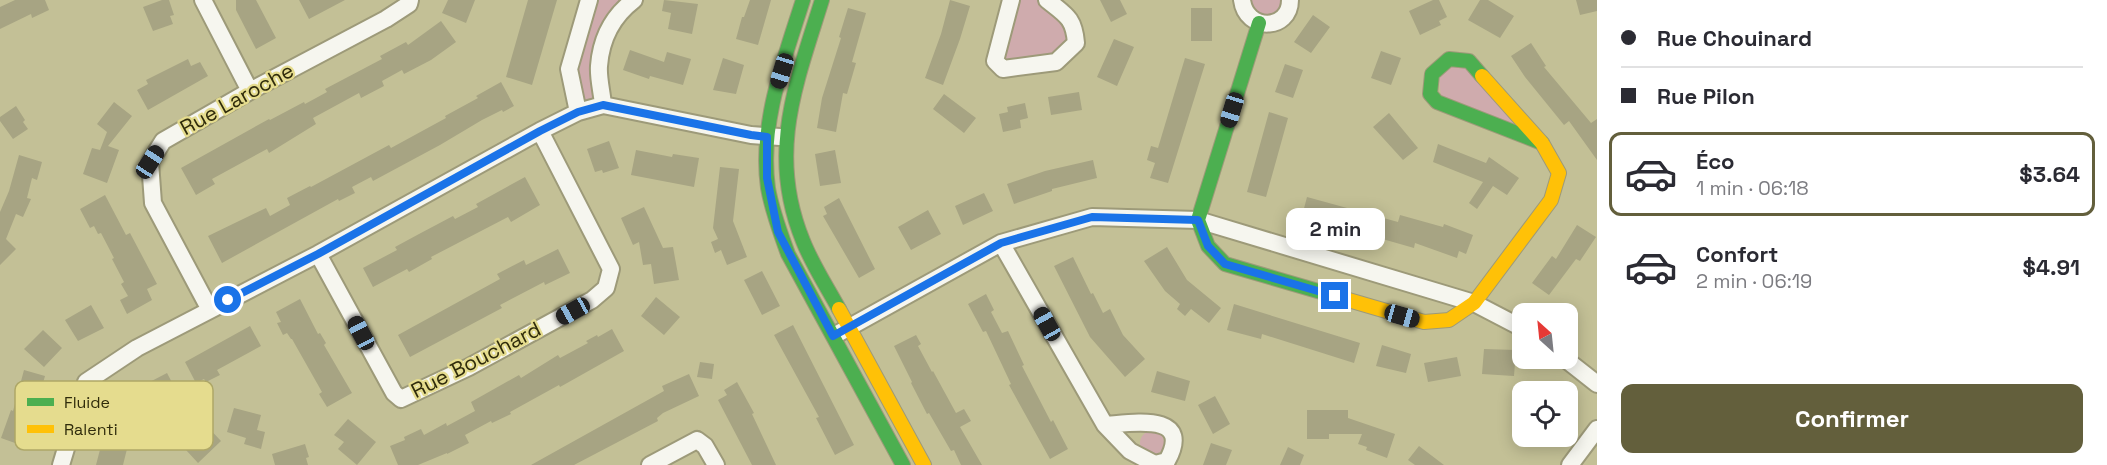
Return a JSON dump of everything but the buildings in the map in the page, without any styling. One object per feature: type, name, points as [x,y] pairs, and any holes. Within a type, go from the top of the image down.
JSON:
[{"type":"street","points":[[203,0],[250,91]]},
{"type":"street","name":"Rue Laroche","points":[[210,310],[153,203],[150,162],[163,141],[250,91],[386,19],[409,4],[410,0]]},
{"type":"street","points":[[578,112],[569,69],[589,0]]},
{"type":"street","points":[[603,105],[598,66],[608,29],[621,11],[634,0]]},
{"type":"street","points":[[803,0],[772,104],[767,137],[767,178],[771,203],[778,232],[903,465]]},
{"type":"street","points":[[822,0],[792,99],[784,137],[784,179],[791,213],[807,250],[924,465]]},
{"type":"street","points":[[1011,0],[994,62],[1003,69],[1056,62],[1076,43],[1075,27],[1066,14],[1047,0]]},
{"type":"street","points":[[1242,0],[1244,10],[1249,17],[1259,23],[1267,24],[1283,18],[1288,11],[1290,0]]},
{"type":"street","points":[[1259,23],[1198,220],[1208,246],[1225,264],[1424,322],[1449,320],[1474,303],[1551,200],[1559,173],[1542,143],[1469,61],[1449,59],[1432,74],[1430,94],[1437,102],[1542,143]]},
{"type":"street","points":[[88,381],[137,348],[318,254],[578,112],[603,105],[751,135],[784,137]]},
{"type":"street","name":"Rue Bouchard","points":[[318,254],[394,393],[401,399],[469,368],[592,300],[606,288],[610,269],[540,131]]},
{"type":"street","points":[[833,336],[1001,243],[1092,217],[1198,220],[1474,303],[1512,323]]},
{"type":"street","points":[[1001,243],[1105,425]]},
{"type":"street","points":[[1578,369],[1597,384]]},
{"type":"street","points":[[1570,465],[1597,429]]},
{"type":"street","points":[[650,465],[697,440],[705,446],[716,465]]},
{"type":"street","points":[[61,465],[66,450]]},
{"type":"shaded area","points":[[596,0],[623,0],[605,16],[590,73],[594,98],[585,100],[577,68]]},
{"type":"shaded area","points":[[1016,0],[1037,0],[1065,19],[1072,40],[1054,59],[1007,64],[1000,59]]},
{"type":"shaded area","points":[[1246,0],[1287,0],[1285,11],[1261,20]]},
{"type":"shaded area","points":[[1452,64],[1465,67],[1523,130],[1441,98],[1439,75]]},
{"type":"shaded area","points":[[1152,431],[1161,434],[1164,443],[1161,452],[1152,455],[1143,452],[1140,443],[1143,434]]},
{"type":"traffic: fast","points":[[803,0],[781,69],[770,116],[766,164],[768,188],[776,221],[788,254],[903,465]]},
{"type":"traffic: fast","points":[[822,0],[803,61],[789,119],[786,148],[787,178],[792,209],[803,241],[839,309]]},
{"type":"traffic: fast","points":[[1259,23],[1198,220],[1208,246],[1225,264],[1328,294]]},
{"type":"traffic: fast","points":[[1482,76],[1469,61],[1449,59],[1432,74],[1430,94],[1437,102],[1542,143]]},
{"type":"traffic: slow","points":[[1328,294],[1424,322],[1449,320],[1474,303],[1551,200],[1559,173],[1542,143],[1482,76]]},
{"type":"traffic: slow","points":[[839,309],[924,465]]},
{"type":"route","points":[[228,300],[318,254],[540,131],[578,112],[603,105],[767,137],[767,178],[778,232],[833,336],[1001,243],[1092,217],[1198,220],[1208,246],[1225,264],[1335,296]]}]
